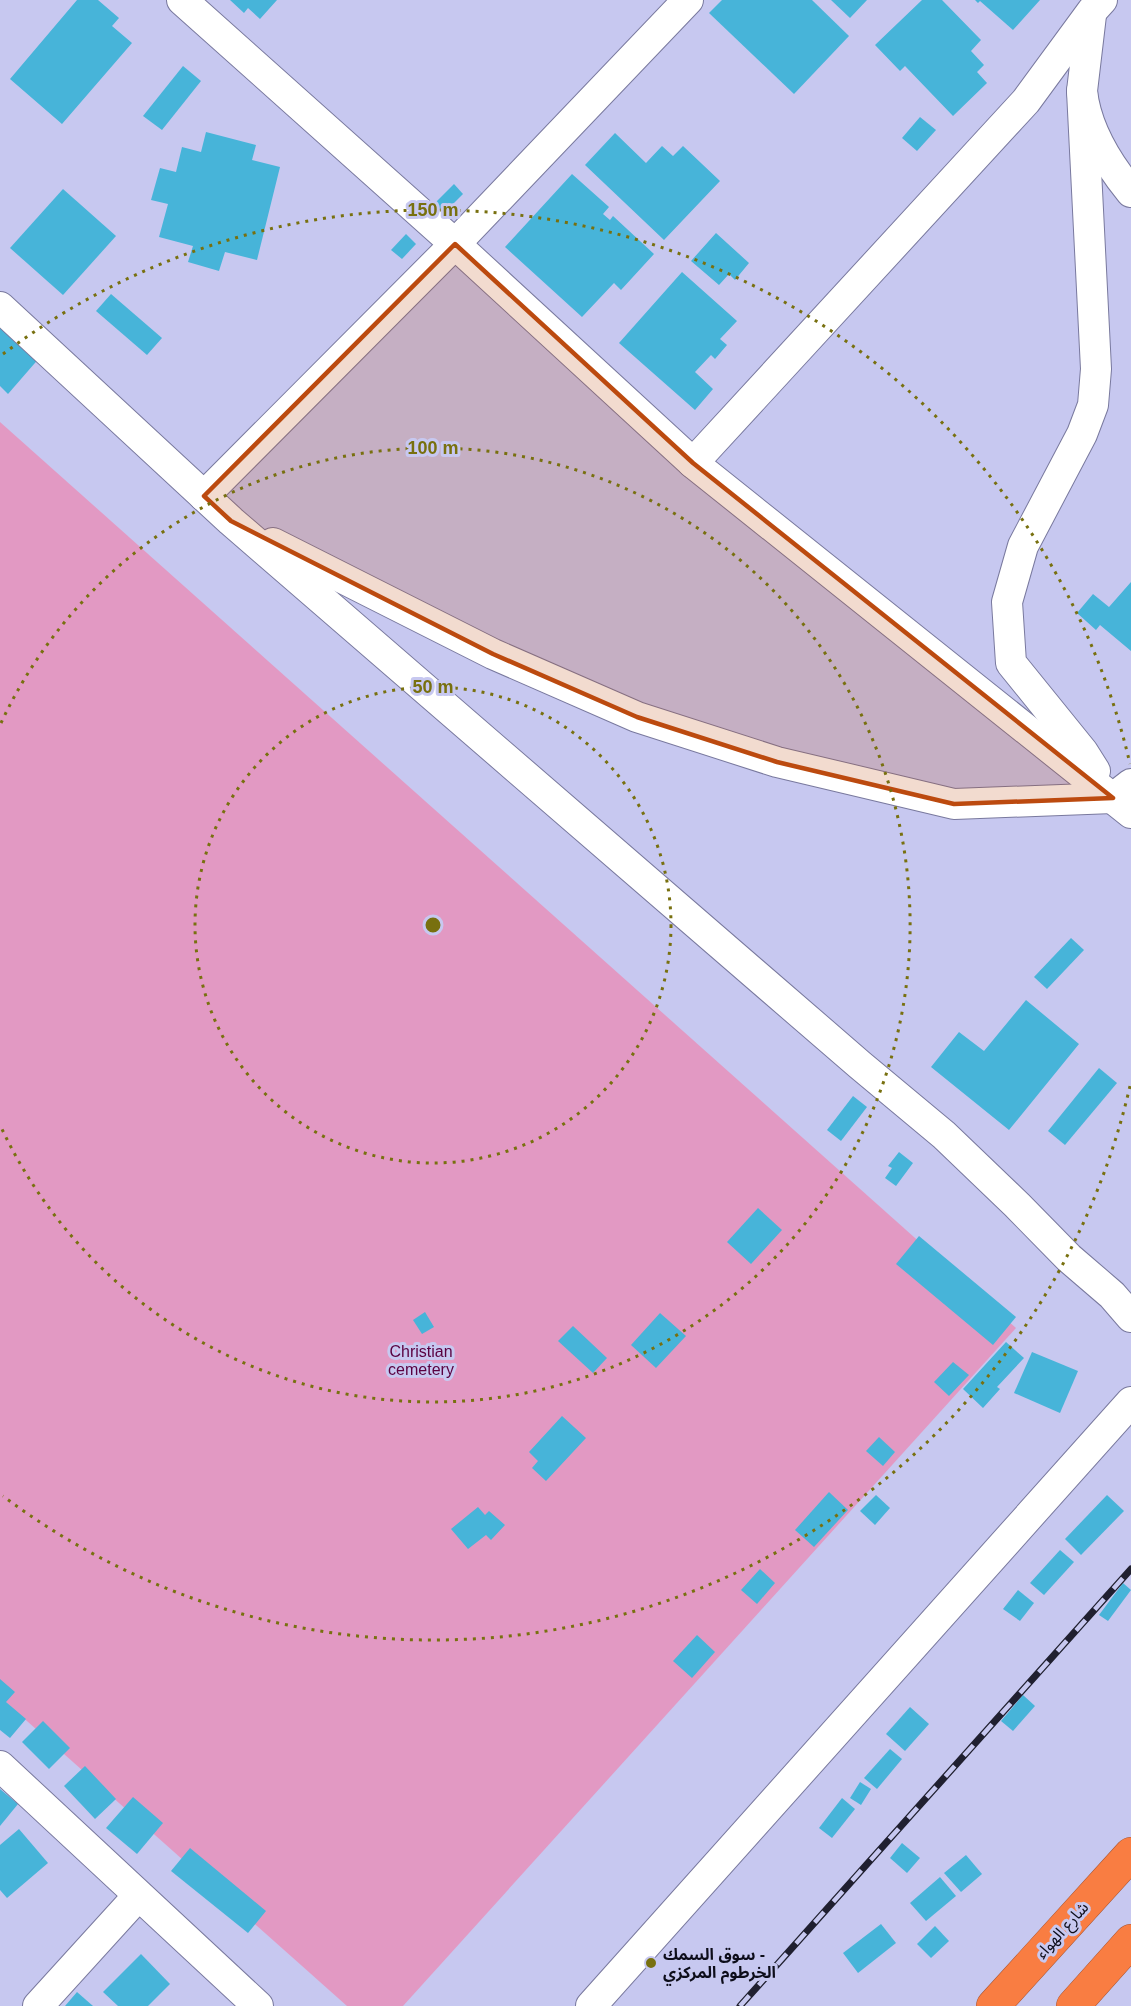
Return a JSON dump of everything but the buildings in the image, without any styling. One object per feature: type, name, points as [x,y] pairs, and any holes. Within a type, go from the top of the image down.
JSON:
[{"type":"highway","name":"شارع الهواء","points":[[993,2006],[1131,1854]]},
{"type":"highway","points":[[1074,2006],[1131,1941]]},
{"type":"street","points":[[182,0],[455,244],[693,463],[1125,798]]},
{"type":"street","points":[[204,496],[455,244],[688,0]]},
{"type":"street","points":[[693,463],[1026,101],[1095,4]]},
{"type":"street","points":[[1095,4],[1082,91],[1096,369],[1093,405],[1082,434],[1023,546],[1007,602],[1011,663],[1083,752],[1125,798]]},
{"type":"street","points":[[1082,91],[1092,129],[1113,170],[1131,192]]},
{"type":"street","points":[[0,307],[231,521],[944,1135],[1069,1258],[1112,1295],[1131,1317]]},
{"type":"street","points":[[231,521],[493,654],[637,717],[777,762],[954,804],[1125,798]]},
{"type":"street","points":[[591,2006],[1131,1402]]},
{"type":"street","points":[[0,1766],[258,2006]]},
{"type":"street","points":[[38,2006],[138,1896]]},
{"type":"highlighted area","points":[[455,244],[693,463],[1113,798],[954,804],[777,762],[637,717],[493,654],[231,521],[204,496]]},
{"type":"green space","name":"Christian cemetery","points":[[0,422],[1016,1328],[403,2006],[347,2006],[0,1697]]},
{"type":"railway","points":[[740,2006],[1131,1569]]},
{"type":"place","name":"سوق السمك - الخرطوم المركزي","points":[[651,1963]]}]
